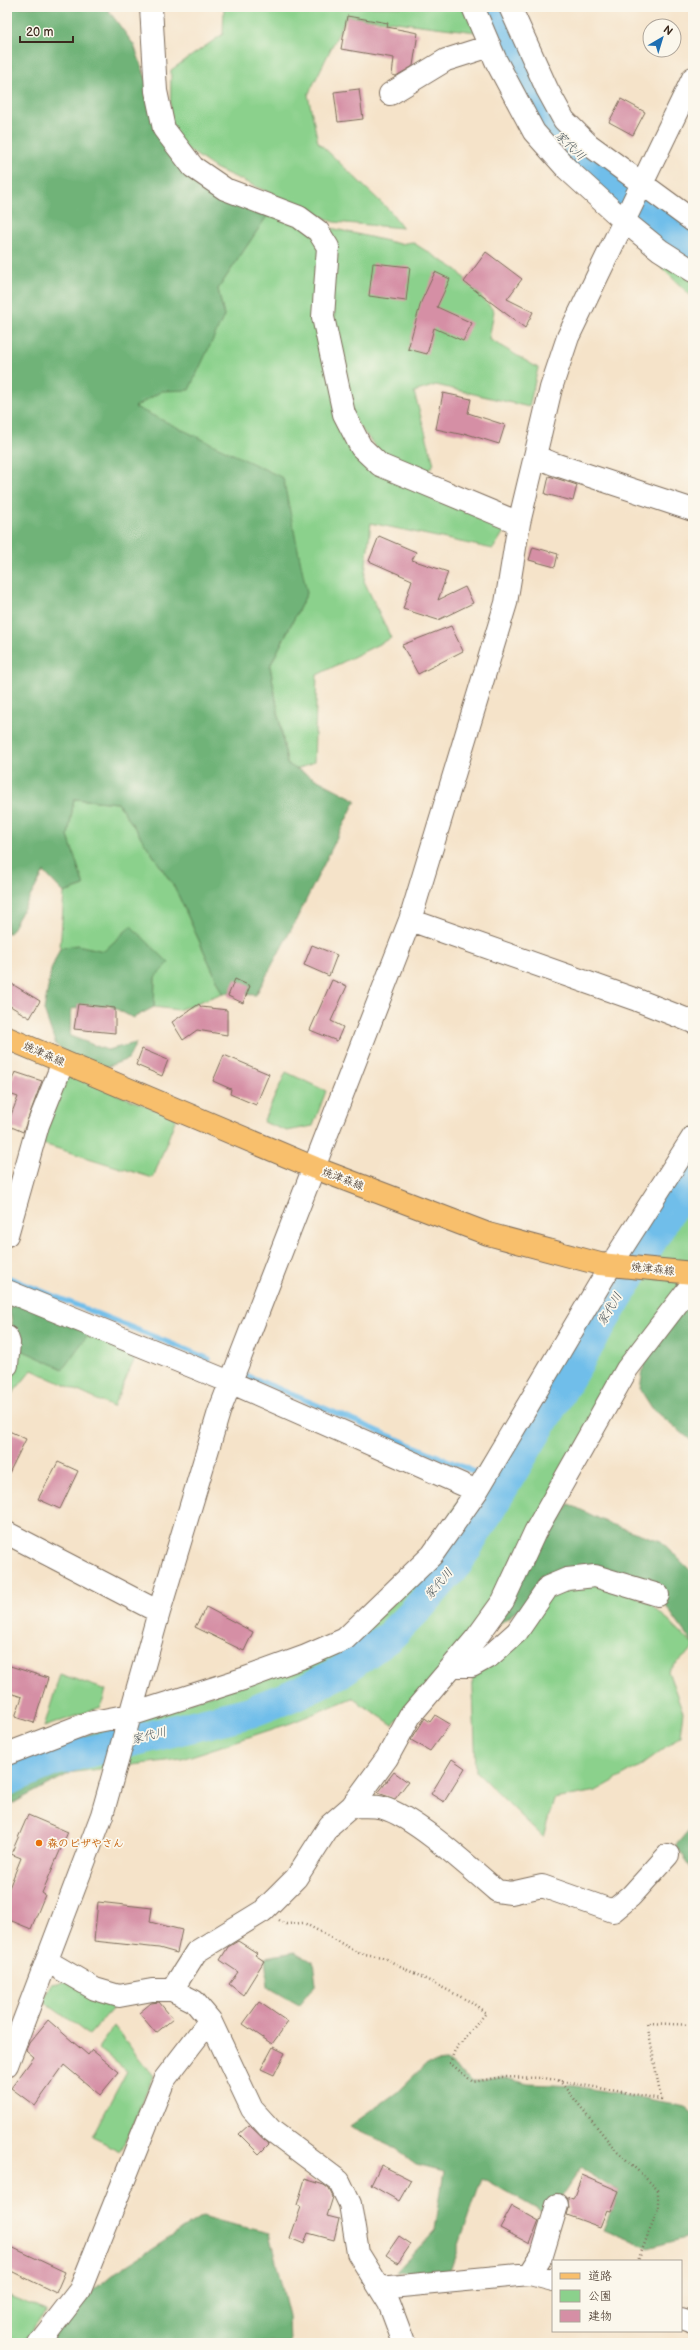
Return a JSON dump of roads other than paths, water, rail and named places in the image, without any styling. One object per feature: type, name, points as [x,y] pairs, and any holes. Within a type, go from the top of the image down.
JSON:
[{"type":"main road","name":"焼津森線","points":[[7,1038],[315,1168],[488,1234],[606,1264],[693,1273]]},
{"type":"street","points":[[151,7],[156,91],[164,129],[194,167],[225,189],[299,217],[318,231],[328,247],[323,317],[344,414],[361,447],[380,465],[519,523]]},
{"type":"street","points":[[473,7],[520,110],[534,132],[567,169],[626,215],[660,250],[693,271]]},
{"type":"street","points":[[510,7],[547,89],[564,120],[588,144],[693,221]]},
{"type":"street","points":[[390,94],[446,60],[490,46]]},
{"type":"street","points":[[7,2065],[102,1815],[159,1612],[219,1412],[410,920],[506,603],[519,523],[551,388],[568,337],[693,78]]},
{"type":"street","points":[[535,456],[554,464],[693,510]]},
{"type":"street","points":[[410,920],[637,1000],[693,1022]]},
{"type":"street","points":[[7,1235],[38,1125],[63,1062]]},
{"type":"street","points":[[7,1754],[88,1723],[128,1723],[345,1640],[432,1555],[483,1481],[606,1264],[693,1137]]},
{"type":"street","points":[[172,1990],[196,1952],[263,1911],[296,1878],[330,1825],[352,1806],[387,1758],[410,1716],[454,1666],[477,1637],[503,1601],[534,1532],[627,1369],[693,1283]]},
{"type":"street","points":[[7,1291],[230,1382],[483,1481]]},
{"type":"street","points":[[7,1337],[9,1343],[7,1365]]},
{"type":"street","points":[[7,1532],[159,1612]]},
{"type":"street","points":[[454,1666],[472,1666],[490,1656],[517,1632],[548,1586],[567,1579],[595,1576],[658,1595]]},
{"type":"street","points":[[352,1806],[382,1808],[398,1815],[424,1832],[497,1891],[510,1893],[542,1886],[613,1911],[631,1896],[668,1855]]},
{"type":"street","points":[[47,1961],[95,1989],[119,1996],[152,1990],[172,1990],[194,2002],[210,2020],[252,2109],[271,2130],[339,2181],[350,2204],[358,2253],[388,2303],[404,2343]]},
{"type":"street","points":[[39,2343],[80,2290],[164,2080],[210,2020]]},
{"type":"street","points":[[530,2274],[542,2255],[557,2205]]},
{"type":"street","points":[[380,2288],[530,2274],[552,2280]]},
{"type":"street","points":[[682,2319],[693,2323]]},
{"type":"waterway","name":"家代川","points":[[491,7],[530,92],[554,131],[589,165],[693,248]]},
{"type":"waterway","name":"家代川","points":[[7,1780],[54,1760],[250,1712],[301,1692],[340,1672],[390,1636],[420,1606],[457,1563],[693,1171]]},
{"type":"waterway","points":[[7,1277],[209,1359]]},
{"type":"waterway","points":[[246,1375],[482,1475]]},
{"type":"waterway","points":[[489,1479],[504,1488]]},
{"type":"place","name":"森のピザやさん","points":[[39,1843]]}]
